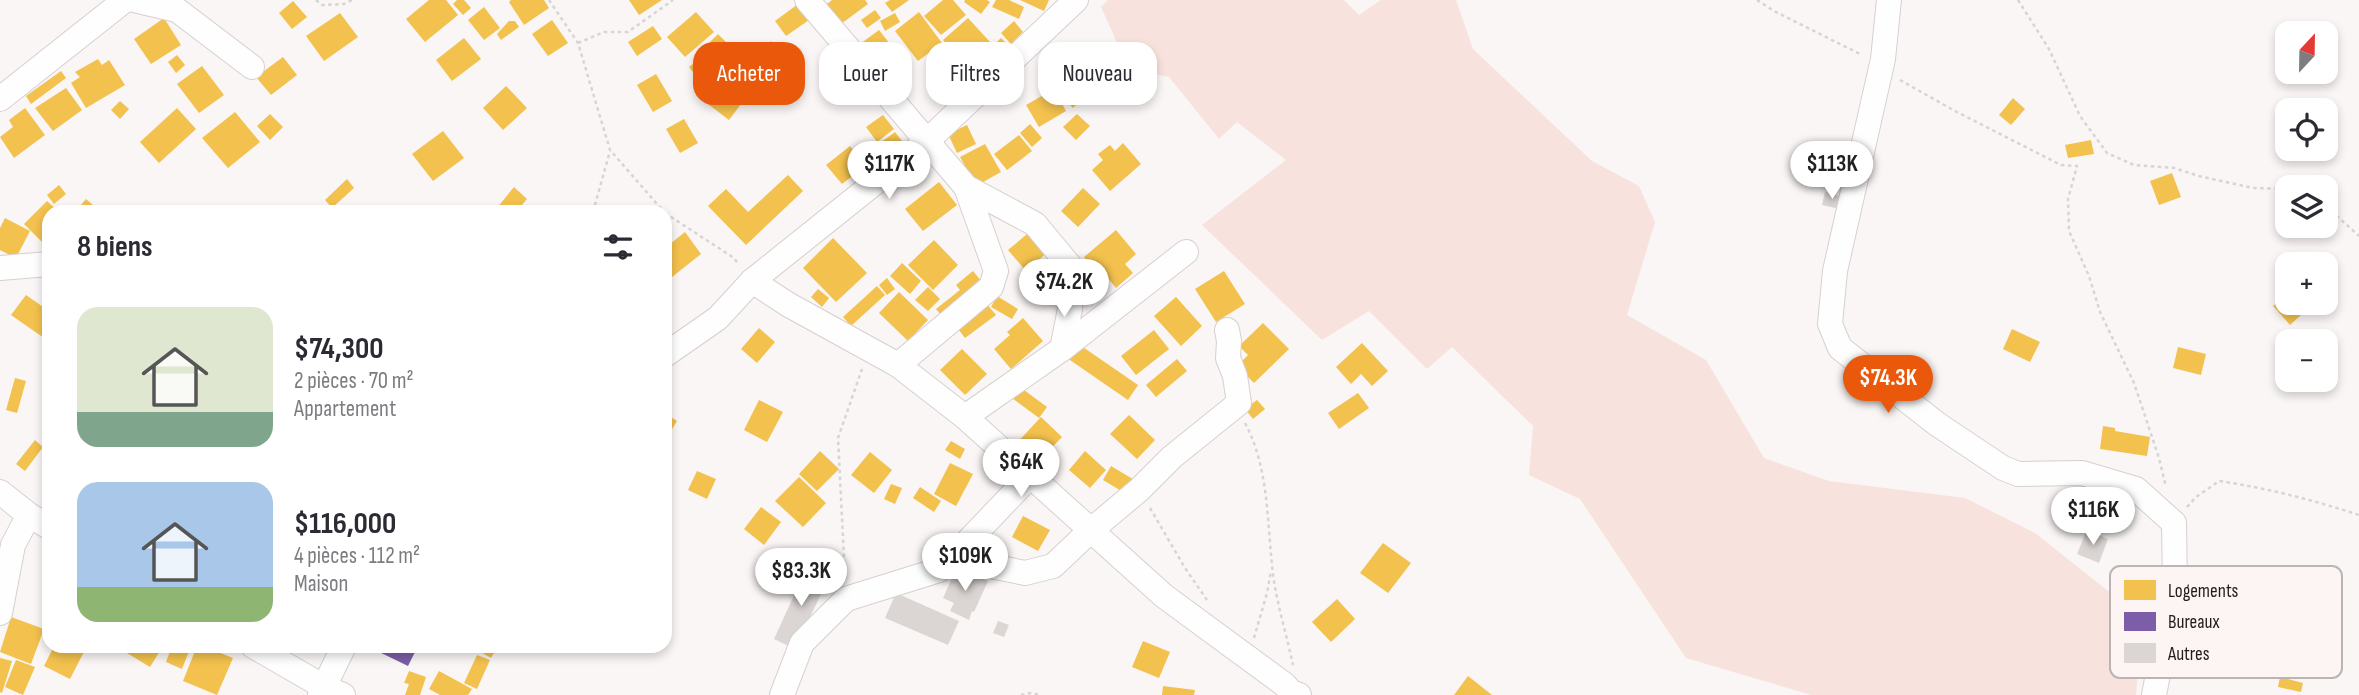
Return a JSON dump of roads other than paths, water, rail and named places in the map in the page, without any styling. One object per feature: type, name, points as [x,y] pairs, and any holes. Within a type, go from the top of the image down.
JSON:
[{"type":"street","points":[[135,0],[177,10],[252,67]]},
{"type":"street","points":[[807,0],[966,187],[996,271],[991,287],[898,365]]},
{"type":"street","points":[[672,350],[718,318],[752,281],[927,141],[1076,0]]},
{"type":"street","points":[[1889,0],[1881,68],[1835,271],[1830,324],[1840,348],[1937,424],[2003,468],[2018,474],[2082,473],[2136,489],[2174,523],[2175,566]]},
{"type":"street","points":[[0,99],[110,4]]},
{"type":"street","points":[[966,187],[1035,224],[1073,271],[1070,309],[1062,349]]},
{"type":"street","points":[[965,416],[1062,349],[1186,252]]},
{"type":"street","points":[[0,268],[42,265]]},
{"type":"street","points":[[752,281],[789,306],[898,365],[965,416],[1164,596],[1291,692],[1299,695]]},
{"type":"street","points":[[952,558],[1026,573],[1053,566],[1172,457],[1239,403],[1235,376],[1228,358],[1227,330]]},
{"type":"street","points":[[782,695],[802,643],[846,599],[939,570],[1030,476]]},
{"type":"street","points":[[0,492],[39,521],[13,545],[0,612]]},
{"type":"street","points":[[265,653],[329,692],[342,653]]}]
